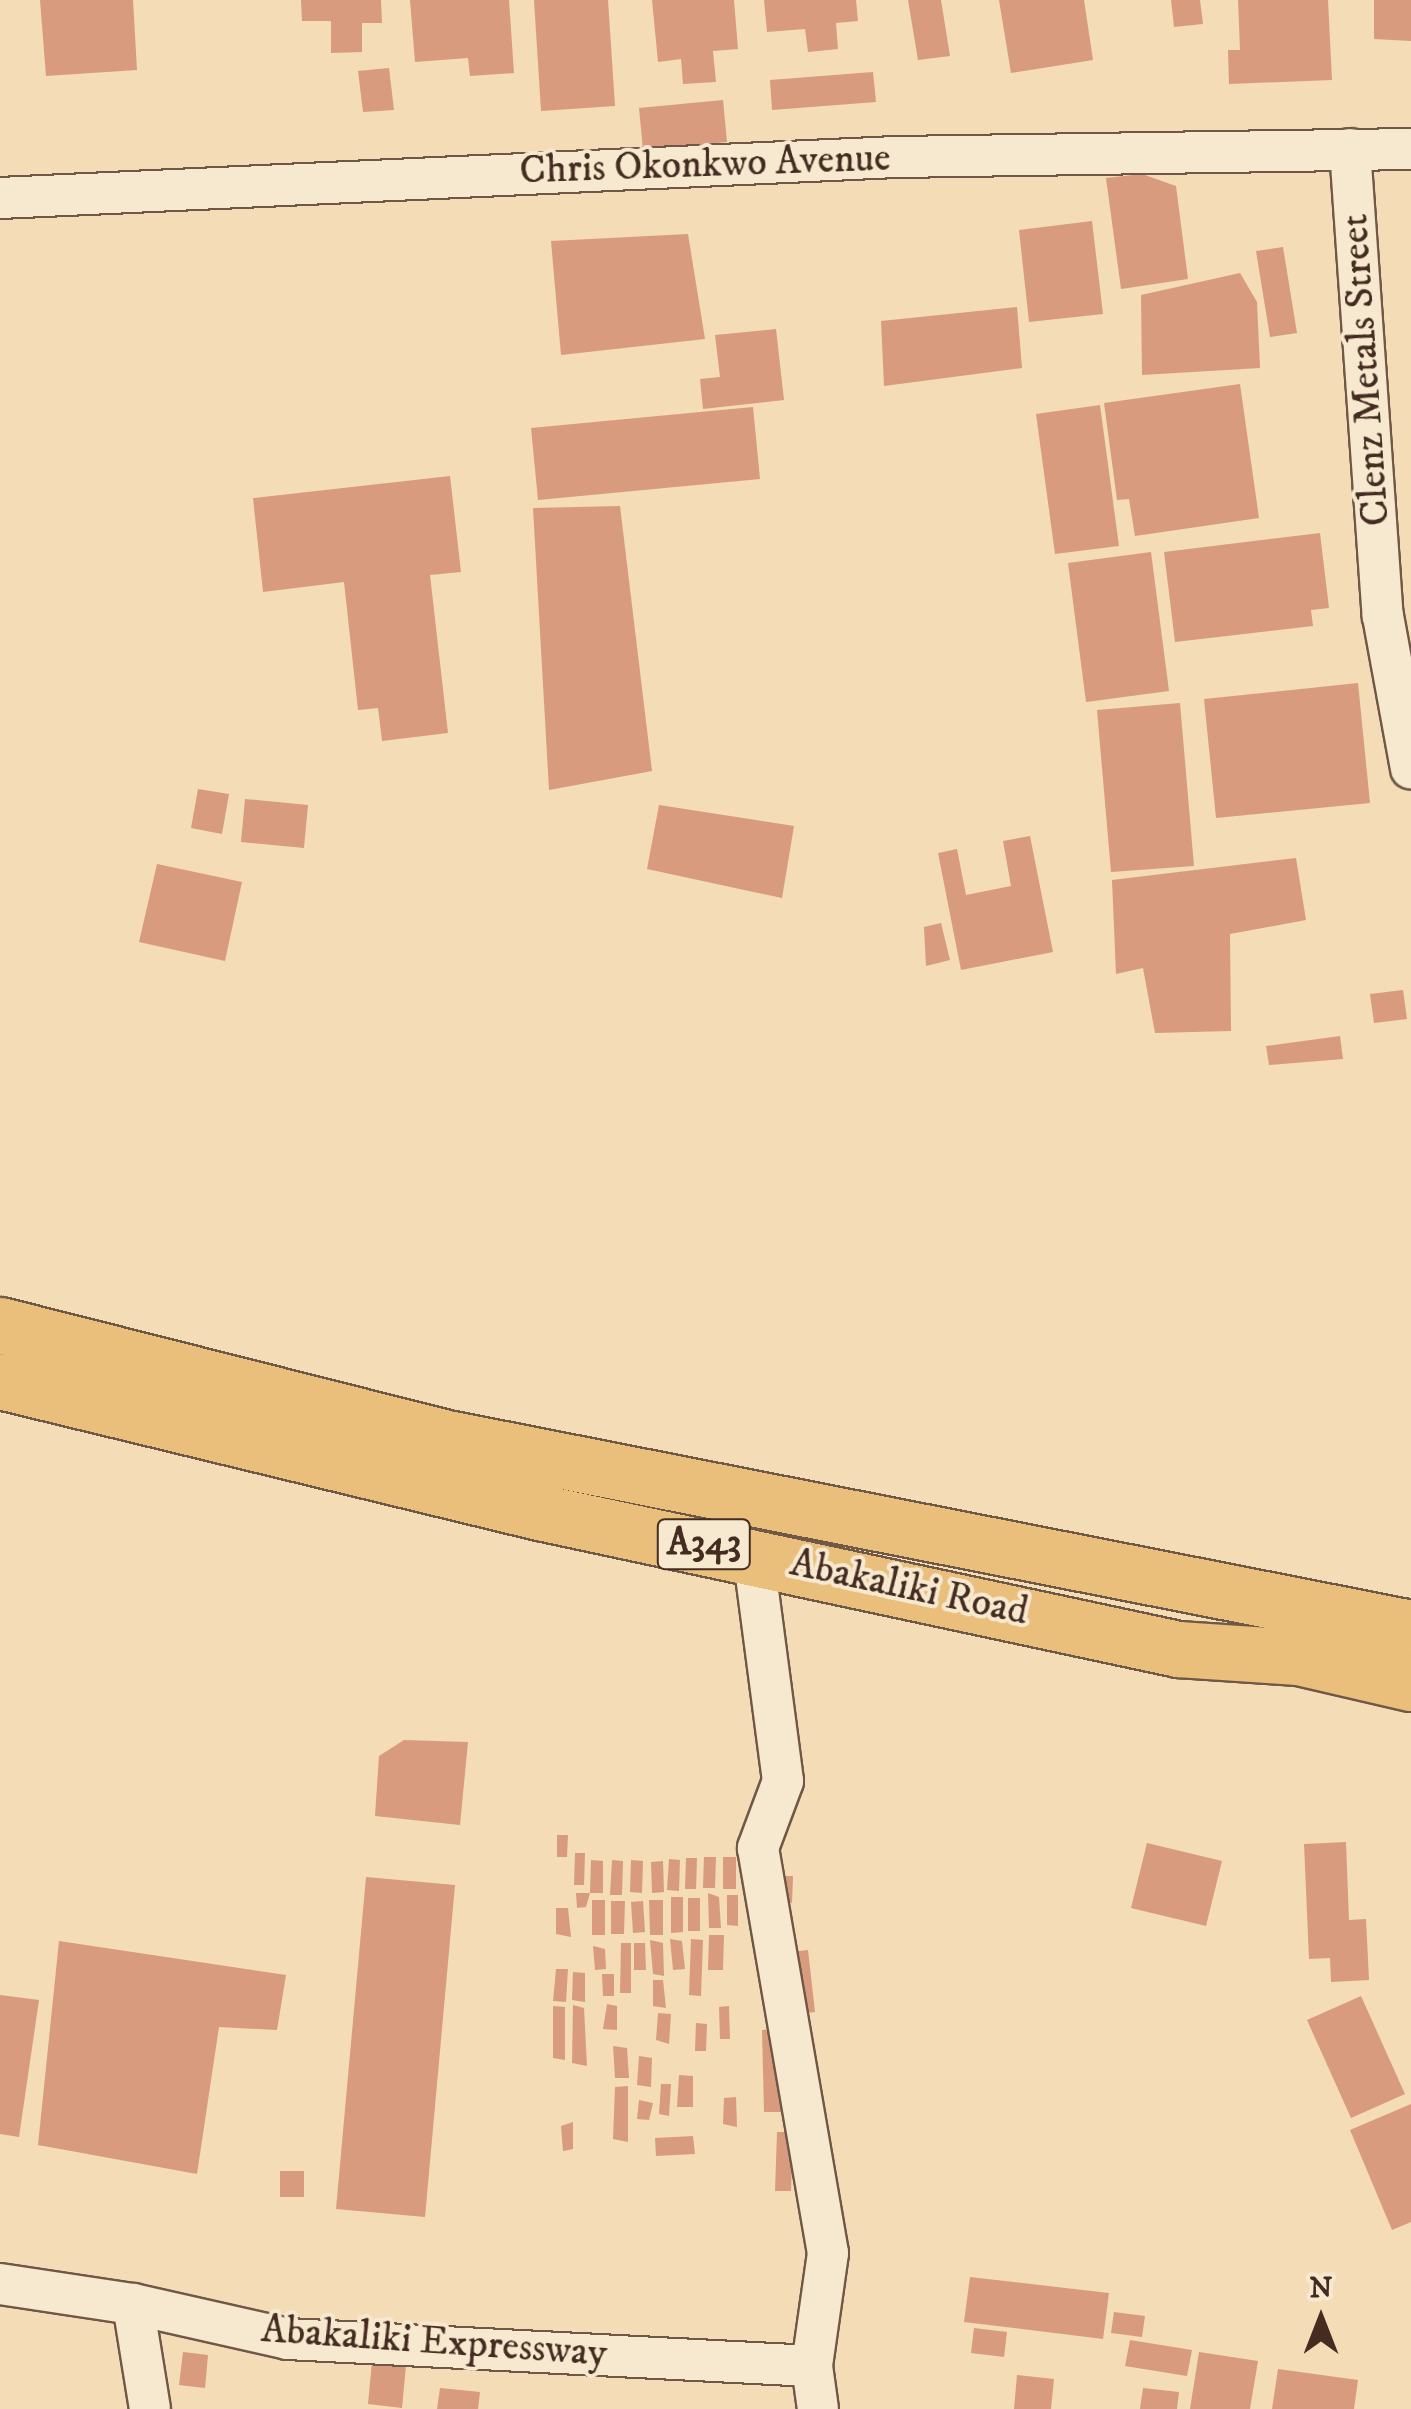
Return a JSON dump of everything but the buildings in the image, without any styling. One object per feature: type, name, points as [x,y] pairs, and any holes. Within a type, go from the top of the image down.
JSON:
[{"type":"highway","name":"Abakaliki Road","points":[[0,1324],[471,1443],[1411,1628]]},
{"type":"highway","name":"Abakaliki Road","points":[[0,1381],[540,1512],[753,1553],[1178,1649],[1298,1657],[1411,1683]]},
{"type":"street","name":"Clenz Metals Street","points":[[1350,149],[1383,616],[1411,768]]},
{"type":"street","name":"Chris Okonkwo Avenue","points":[[0,198],[896,157],[1411,150]]},
{"type":"street","points":[[753,1553],[783,1782],[758,1848],[828,2253],[812,2366],[818,2409]]},
{"type":"street","name":"Abakaliki Expressway","points":[[0,2284],[133,2304],[288,2338],[812,2366]]},
{"type":"street","points":[[133,2304],[150,2409]]}]
